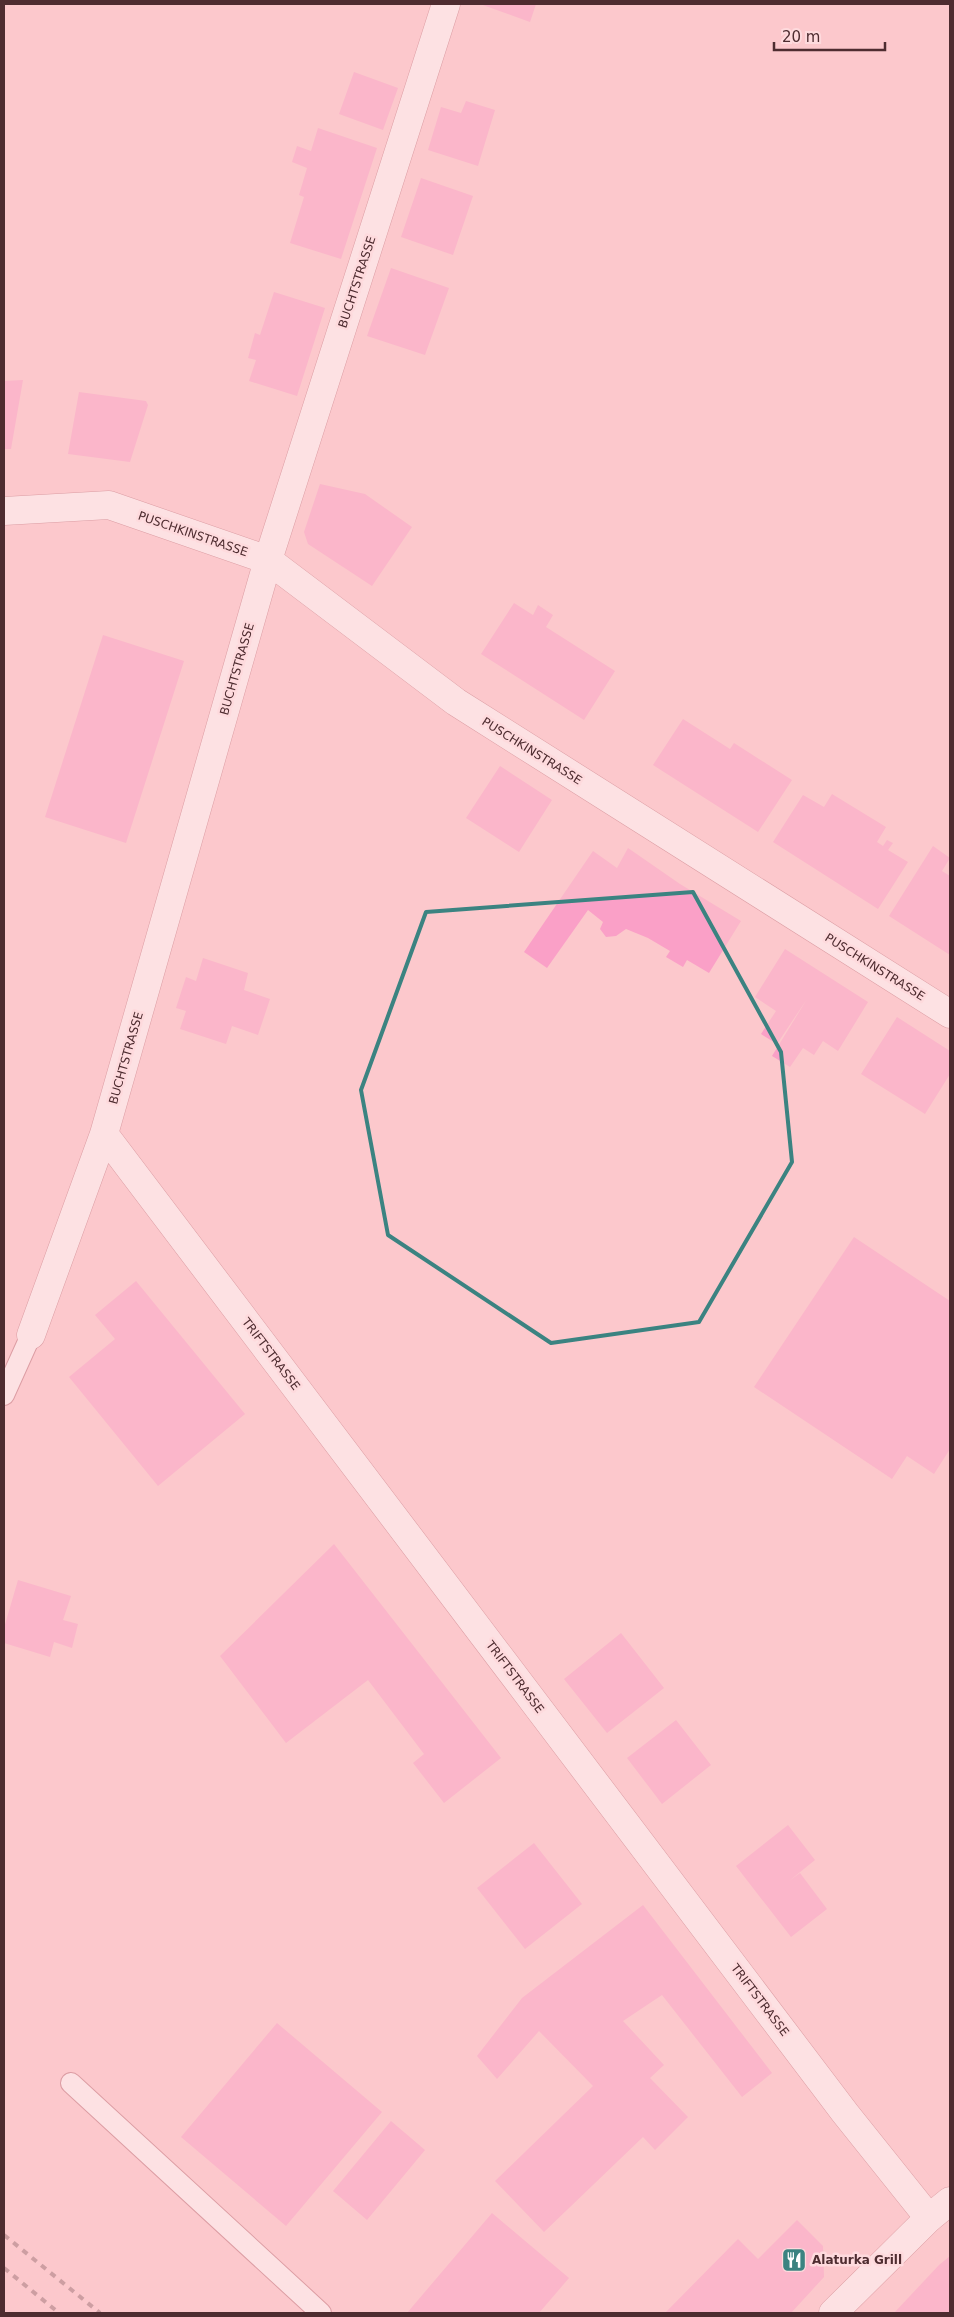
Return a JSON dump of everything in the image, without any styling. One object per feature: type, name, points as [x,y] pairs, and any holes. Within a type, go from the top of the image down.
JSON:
[{"type":"street","name":"BUCHTSTRASSE","points":[[31,1335],[104,1134],[268,560],[446,4]]},
{"type":"street","name":"PUSCHKINSTRASSE","points":[[4,511],[109,506],[268,560],[456,702],[950,1014]]},
{"type":"street","name":"TRIFTSTRASSE","points":[[104,1134],[846,2113],[929,2218]]},
{"type":"street","points":[[833,2313],[929,2218],[950,2201]]},
{"type":"lane","points":[[4,1395],[31,1335]]},
{"type":"lane","points":[[71,2083],[321,2313]]},
{"type":"highlighted area","points":[[693,892],[781,1052],[792,1162],[699,1322],[551,1343],[388,1235],[361,1090],[426,912]]},
{"type":"building","points":[[480,4],[536,4],[530,22]]},
{"type":"building","points":[[354,72],[398,88],[383,130],[339,114]]},
{"type":"building","points":[[466,101],[495,110],[478,166],[428,150],[441,107],[461,113]]},
{"type":"building","points":[[318,128],[377,148],[341,259],[290,243],[304,197],[299,195],[307,168],[292,162],[297,146],[311,151]]},
{"type":"building","points":[[421,178],[473,196],[453,255],[401,237]]},
{"type":"building","points":[[391,268],[449,288],[425,355],[367,336]]},
{"type":"building","points":[[274,292],[325,308],[297,396],[249,381],[256,360],[248,358],[255,333],[260,335]]},
{"type":"building","points":[[23,380],[11,449],[4,449],[4,381]]},
{"type":"building","points":[[79,392],[146,401],[148,405],[130,462],[68,454]]},
{"type":"building","points":[[320,484],[365,494],[412,527],[372,586],[308,544],[304,532]]},
{"type":"building","points":[[514,603],[533,615],[538,605],[553,615],[546,627],[615,671],[584,720],[481,654]]},
{"type":"building","points":[[103,635],[184,661],[126,843],[45,817]]},
{"type":"building","points":[[683,719],[730,749],[734,743],[792,780],[758,832],[653,765]]},
{"type":"building","points":[[500,766],[552,800],[519,852],[466,818]]},
{"type":"building","points":[[832,794],[886,827],[877,842],[883,846],[887,840],[893,843],[888,850],[908,862],[878,909],[773,842],[803,795],[824,807]]},
{"type":"building","points":[[933,846],[950,858],[942,871],[950,876],[950,955],[889,916]]},
{"type":"building","points":[[628,848],[680,884],[741,921],[709,973],[687,960],[683,967],[666,957],[670,951],[648,938],[626,929],[616,936],[606,937],[600,929],[603,922],[588,910],[547,968],[524,952],[593,851],[617,868]]},
{"type":"building","points":[[785,949],[868,1002],[838,1051],[823,1041],[814,1055],[803,1048],[790,1067],[772,1056],[807,999],[777,1044],[761,1034],[776,1011],[755,997]]},
{"type":"building","points":[[203,958],[248,973],[244,990],[270,999],[258,1035],[232,1026],[226,1044],[180,1029],[186,1011],[176,1008],[186,977],[196,981]]},
{"type":"building","points":[[897,1017],[950,1051],[950,1074],[925,1114],[861,1074]]},
{"type":"building","points":[[854,1237],[950,1301],[950,1449],[934,1474],[907,1456],[892,1479],[754,1387]]},
{"type":"building","points":[[136,1281],[245,1414],[158,1486],[69,1377],[115,1339],[95,1315]]},
{"type":"building","points":[[334,1544],[501,1758],[444,1803],[413,1763],[424,1754],[368,1680],[286,1743],[220,1656]]},
{"type":"building","points":[[18,1580],[71,1596],[63,1620],[78,1624],[72,1648],[54,1642],[50,1657],[4,1643],[4,1628]]},
{"type":"building","points":[[621,1633],[664,1688],[607,1733],[564,1679]]},
{"type":"building","points":[[676,1720],[711,1765],[662,1804],[627,1758]]},
{"type":"building","points":[[788,1825],[815,1860],[789,1881],[800,1873],[827,1909],[791,1937],[736,1866]]},
{"type":"building","points":[[534,1843],[582,1904],[525,1949],[477,1888]]},
{"type":"building","points":[[643,1905],[772,2073],[742,2097],[662,1995],[623,2021],[664,2065],[650,2078],[688,2117],[655,2150],[643,2137],[544,2232],[495,2181],[593,2086],[539,2031],[497,2079],[477,2056],[522,1998]]},
{"type":"building","points":[[277,2023],[382,2112],[286,2226],[181,2137]]},
{"type":"building","points":[[391,2121],[425,2150],[367,2220],[333,2191]]},
{"type":"building","points":[[492,2213],[569,2278],[539,2313],[407,2313]]},
{"type":"building","points":[[797,2220],[823,2246],[824,2277],[791,2313],[665,2313],[738,2239],[758,2259]]},
{"type":"building","points":[[950,2256],[950,2313],[894,2313],[939,2265]]},
{"type":"railway","points":[[4,2235],[100,2313]]},
{"type":"railway","points":[[4,2268],[59,2313]]},
{"type":"place","name":"Alaturka Grill","points":[[794,2260]]}]
